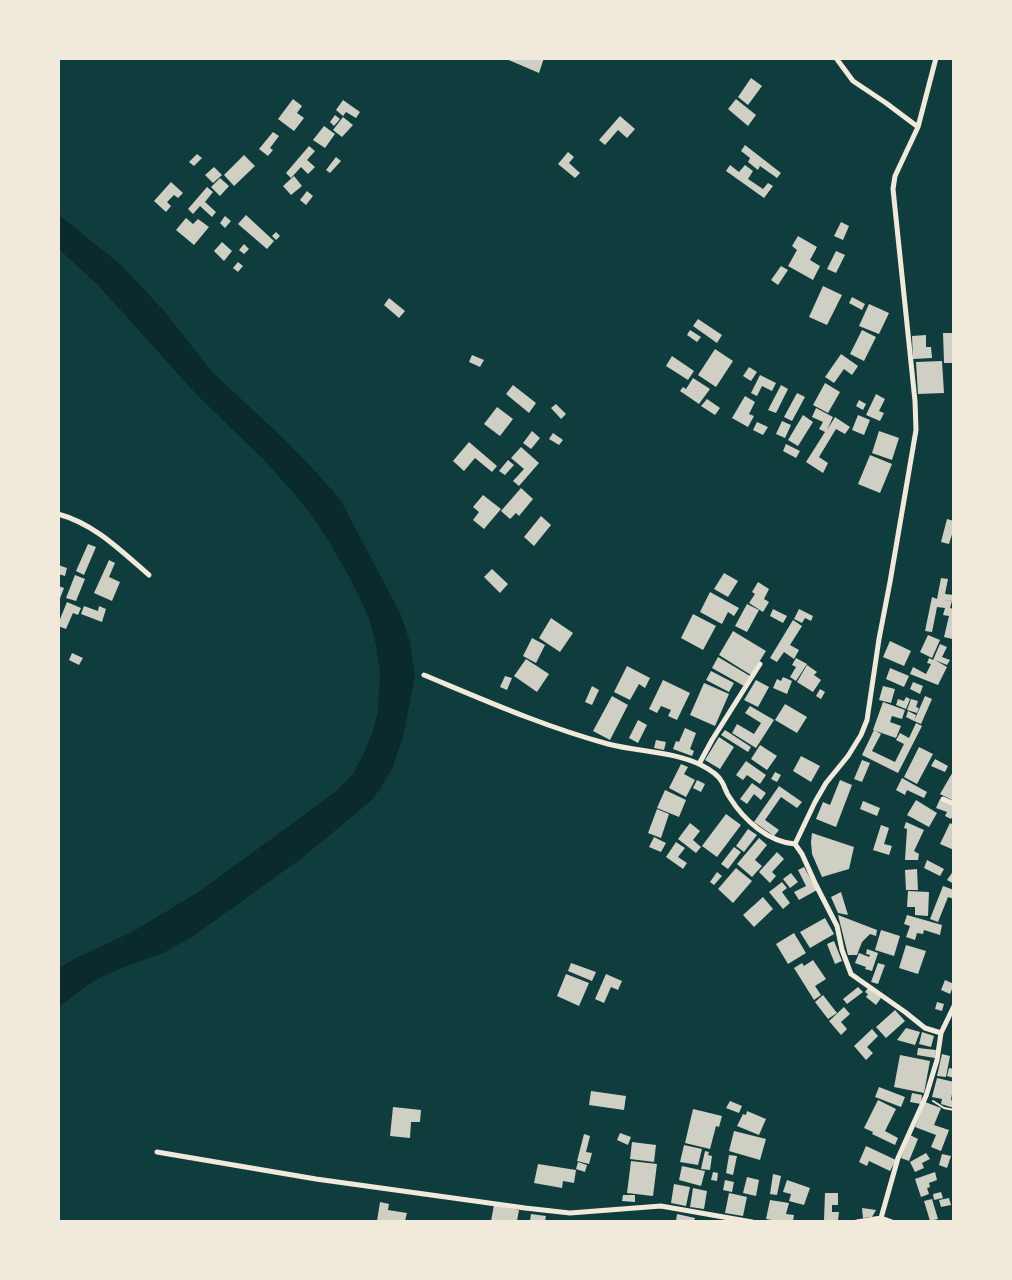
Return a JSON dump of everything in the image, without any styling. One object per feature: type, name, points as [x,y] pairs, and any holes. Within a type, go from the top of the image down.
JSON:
[{"type":"street","points":[[836,58],[853,81],[918,127]]},
{"type":"street","points":[[795,844],[826,783],[848,756],[867,720],[916,430],[893,189],[895,176],[918,127],[936,58]]},
{"type":"street","points":[[58,514],[91,527],[149,575]]},
{"type":"street","points":[[699,764],[760,664]]},
{"type":"street","points":[[424,675],[578,735],[609,745],[683,758],[699,764],[711,770],[722,781],[729,797],[758,828],[773,838],[787,844],[795,844]]},
{"type":"street","points":[[943,799],[954,804]]},
{"type":"street","points":[[795,844],[837,926],[850,974],[925,1028],[941,1033]]},
{"type":"street","points":[[881,1218],[898,1158],[926,1096],[937,1060],[941,1033],[954,1006]]},
{"type":"street","points":[[157,1152],[316,1179],[525,1208],[570,1213],[661,1206],[752,1221]]},
{"type":"street","points":[[570,1213],[570,1221]]},
{"type":"street","points":[[857,1221],[881,1218],[892,1221]]},
{"type":"path","points":[[926,1096],[944,1108],[954,1110]]},
{"type":"water","points":[[58,214],[122,266],[166,313],[211,371],[283,438],[340,499],[401,615],[410,642],[415,676],[403,737],[392,769],[371,801],[302,858],[192,937],[163,953],[99,978],[59,1007],[59,968],[132,932],[200,891],[334,793],[353,774],[373,731],[378,712],[380,673],[369,618],[351,580],[310,513],[263,459],[197,395],[98,285],[59,249]]},
{"type":"building","points":[[504,58],[544,58],[539,73]]},
{"type":"building","points":[[751,78],[762,86],[748,105],[738,97]]},
{"type":"building","points":[[293,99],[302,106],[297,113],[304,118],[294,131],[278,119]]},
{"type":"building","points":[[736,99],[756,115],[748,126],[728,109]]},
{"type":"building","points":[[343,100],[360,112],[356,118],[346,112],[343,116],[336,110]]},
{"type":"building","points":[[335,115],[340,119],[334,126],[330,122]]},
{"type":"building","points":[[620,116],[635,129],[627,138],[618,130],[605,145],[599,140]]},
{"type":"building","points":[[343,117],[353,125],[342,137],[333,130]]},
{"type":"building","points":[[324,126],[335,134],[325,148],[313,140]]},
{"type":"building","points":[[273,132],[279,136],[270,148],[273,150],[268,156],[259,149]]},
{"type":"building","points":[[745,145],[781,173],[777,178],[760,166],[758,170],[748,162],[750,158],[741,151]]},
{"type":"building","points":[[309,146],[315,151],[307,160],[315,167],[308,174],[301,167],[291,178],[286,173]]},
{"type":"building","points":[[568,152],[574,157],[569,163],[580,173],[575,178],[558,164]]},
{"type":"building","points":[[197,154],[202,158],[194,166],[189,162]]},
{"type":"building","points":[[244,155],[255,166],[234,186],[224,175]]},
{"type":"building","points":[[336,157],[341,161],[330,173],[326,170]]},
{"type":"building","points":[[730,165],[739,172],[745,165],[753,171],[748,179],[763,189],[768,183],[773,186],[764,198],[726,171]]},
{"type":"building","points":[[214,167],[222,175],[213,183],[205,175]]},
{"type":"building","points":[[294,176],[302,186],[291,195],[283,186]]},
{"type":"building","points":[[220,178],[229,186],[220,196],[211,187]]},
{"type":"building","points":[[171,182],[183,193],[178,198],[174,195],[167,202],[171,206],[166,212],[154,201]]},
{"type":"building","points":[[207,187],[213,192],[205,202],[216,212],[212,217],[200,206],[193,214],[188,209]]},
{"type":"building","points":[[307,191],[313,196],[306,205],[300,200]]},
{"type":"building","points":[[246,215],[274,241],[267,249],[238,224]]},
{"type":"building","points":[[225,216],[231,221],[225,228],[220,223]]},
{"type":"building","points":[[186,218],[193,224],[198,219],[209,227],[194,245],[176,230]]},
{"type":"building","points":[[841,222],[849,226],[843,240],[834,236]]},
{"type":"building","points":[[276,232],[280,236],[276,240],[272,236]]},
{"type":"building","points":[[798,236],[817,247],[810,260],[820,266],[813,280],[788,266],[797,250],[792,246]]},
{"type":"building","points":[[222,242],[232,251],[224,261],[214,251]]},
{"type":"building","points":[[244,244],[249,249],[244,254],[239,250]]},
{"type":"building","points":[[836,251],[845,255],[836,273],[827,269]]},
{"type":"building","points":[[238,262],[243,266],[238,272],[233,268]]},
{"type":"building","points":[[781,266],[788,270],[778,285],[771,280]]},
{"type":"building","points":[[823,286],[842,295],[827,325],[809,317]]},
{"type":"building","points":[[852,297],[865,304],[862,310],[849,303]]},
{"type":"building","points":[[389,298],[405,311],[399,318],[384,305]]},
{"type":"building","points":[[869,304],[889,313],[879,334],[859,326]]},
{"type":"building","points":[[698,319],[722,335],[717,343],[693,326]]},
{"type":"building","points":[[690,330],[701,337],[697,342],[687,335]]},
{"type":"building","points":[[862,330],[876,337],[864,361],[850,354]]},
{"type":"building","points":[[943,333],[954,333],[954,363],[944,363]]},
{"type":"building","points":[[926,335],[926,347],[931,347],[932,358],[913,359],[912,336]]},
{"type":"building","points":[[715,349],[733,361],[716,387],[698,375]]},
{"type":"building","points":[[841,354],[858,366],[852,375],[844,369],[834,383],[825,377]]},
{"type":"building","points":[[472,355],[484,360],[480,367],[469,362]]},
{"type":"building","points":[[672,356],[694,371],[688,380],[666,366]]},
{"type":"building","points":[[942,361],[944,393],[918,394],[916,362]]},
{"type":"building","points":[[749,367],[757,372],[751,381],[743,376]]},
{"type":"building","points":[[760,375],[776,383],[772,391],[762,386],[757,396],[751,393]]},
{"type":"building","points":[[693,378],[710,389],[699,404],[680,391],[683,387],[686,389]]},
{"type":"building","points":[[825,383],[840,392],[828,413],[813,405]]},
{"type":"building","points":[[513,385],[536,403],[529,413],[506,394]]},
{"type":"building","points":[[781,385],[788,389],[776,413],[768,410]]},
{"type":"building","points":[[797,393],[805,397],[792,421],[784,417]]},
{"type":"building","points":[[876,394],[885,399],[879,411],[884,413],[880,421],[866,415]]},
{"type":"building","points":[[745,396],[755,402],[749,414],[754,416],[748,427],[732,418]]},
{"type":"building","points":[[707,399],[720,408],[715,415],[701,406]]},
{"type":"building","points":[[859,400],[866,404],[863,410],[856,406]]},
{"type":"building","points":[[556,404],[566,414],[561,419],[551,408]]},
{"type":"building","points":[[497,407],[513,419],[500,436],[484,424]]},
{"type":"building","points":[[816,408],[833,417],[827,430],[835,417],[850,427],[845,434],[836,429],[819,457],[828,463],[823,473],[806,462],[825,432],[819,429],[823,422],[812,417]]},
{"type":"building","points":[[803,415],[813,422],[798,446],[788,440]]},
{"type":"building","points":[[858,415],[870,420],[864,435],[852,430]]},
{"type":"building","points":[[782,421],[791,425],[785,438],[776,434]]},
{"type":"building","points":[[757,422],[768,427],[763,435],[753,430]]},
{"type":"building","points":[[532,431],[540,438],[531,449],[523,443]]},
{"type":"building","points":[[879,431],[899,438],[892,460],[872,453]]},
{"type":"building","points":[[553,433],[563,440],[559,445],[549,439]]},
{"type":"building","points":[[469,442],[497,466],[492,472],[475,458],[464,471],[453,461]]},
{"type":"building","points":[[786,444],[800,451],[796,458],[783,451]]},
{"type":"building","points":[[521,447],[539,463],[519,486],[513,481],[524,469],[511,458]]},
{"type":"building","points":[[870,455],[892,464],[880,493],[858,484]]},
{"type":"building","points":[[508,460],[514,465],[505,475],[499,471]]},
{"type":"building","points":[[521,488],[533,499],[519,516],[516,513],[510,519],[501,511]]},
{"type":"building","points":[[483,495],[501,509],[484,529],[473,520],[479,512],[473,507]]},
{"type":"building","points":[[541,516],[551,525],[534,546],[524,537]]},
{"type":"building","points":[[947,519],[954,521],[949,544],[941,542]]},
{"type":"building","points":[[88,544],[96,547],[84,575],[76,571]]},
{"type":"building","points":[[109,560],[115,563],[109,577],[120,582],[112,601],[94,593]]},
{"type":"building","points":[[58,565],[67,568],[65,576],[58,574]]},
{"type":"building","points":[[492,569],[508,584],[500,593],[484,577]]},
{"type":"building","points":[[724,573],[738,581],[728,597],[714,589]]},
{"type":"building","points":[[75,575],[85,579],[76,601],[66,598]]},
{"type":"building","points":[[941,578],[948,579],[945,594],[954,595],[954,601],[942,600],[952,601],[950,608],[954,609],[952,639],[944,637],[949,616],[943,615],[945,608],[937,607],[932,632],[925,631],[932,597],[937,599]]},
{"type":"building","points":[[758,582],[769,589],[764,599],[769,602],[763,612],[749,603],[755,594],[752,592]]},
{"type":"building","points":[[58,586],[64,588],[59,601],[58,601]]},
{"type":"building","points":[[710,592],[739,608],[734,616],[728,612],[722,624],[700,612]]},
{"type":"building","points":[[67,602],[81,608],[78,615],[73,613],[66,629],[58,624]]},
{"type":"building","points":[[747,604],[759,610],[747,632],[735,626]]},
{"type":"building","points":[[84,606],[98,611],[99,606],[106,609],[102,622],[81,614]]},
{"type":"building","points":[[773,609],[787,616],[783,623],[770,616]]},
{"type":"building","points":[[799,609],[813,616],[811,621],[805,618],[802,623],[794,619]]},
{"type":"building","points":[[693,614],[716,626],[703,650],[681,638]]},
{"type":"building","points":[[551,618],[573,633],[560,652],[539,638]]},
{"type":"building","points":[[793,620],[802,626],[790,645],[799,650],[794,659],[784,652],[777,662],[770,658]]},
{"type":"building","points":[[733,631],[766,651],[751,675],[719,655]]},
{"type":"building","points":[[928,635],[940,640],[932,658],[920,652]]},
{"type":"building","points":[[532,638],[545,645],[536,663],[523,656]]},
{"type":"building","points":[[890,641],[911,651],[904,666],[883,657]]},
{"type":"building","points":[[940,644],[947,647],[942,657],[950,660],[947,665],[935,660],[947,667],[938,685],[910,674],[913,667],[926,674],[931,664],[927,663],[929,658],[933,660]]},
{"type":"building","points":[[72,653],[83,658],[79,665],[69,660]]},
{"type":"building","points":[[718,657],[750,676],[744,686],[712,668]]},
{"type":"building","points":[[796,658],[807,664],[796,681],[790,677],[796,667],[792,665]]},
{"type":"building","points":[[526,659],[549,674],[537,692],[514,676]]},
{"type":"building","points":[[807,665],[817,672],[814,675],[821,680],[813,692],[797,682]]},
{"type":"building","points":[[627,666],[650,678],[645,688],[639,684],[630,700],[614,692]]},
{"type":"building","points":[[890,668],[909,676],[904,687],[886,679]]},
{"type":"building","points":[[711,671],[734,683],[729,692],[706,680]]},
{"type":"building","points":[[505,676],[512,678],[507,690],[500,687]]},
{"type":"building","points":[[783,677],[792,681],[787,694],[773,688],[777,679],[781,681]]},
{"type":"building","points":[[663,680],[690,693],[677,720],[668,716],[671,710],[661,706],[657,713],[649,709]]},
{"type":"building","points":[[756,680],[769,687],[758,707],[744,700]]},
{"type":"building","points":[[913,682],[923,686],[920,694],[910,689]]},
{"type":"building","points":[[704,683],[729,694],[715,726],[690,715]]},
{"type":"building","points":[[592,686],[599,690],[592,705],[585,702]]},
{"type":"building","points":[[883,686],[895,689],[891,703],[879,700]]},
{"type":"building","points":[[820,689],[825,692],[821,699],[816,696]]},
{"type":"building","points":[[612,696],[628,705],[610,740],[593,731]]},
{"type":"building","points":[[925,696],[932,699],[921,724],[914,721]]},
{"type":"building","points":[[906,697],[910,699],[906,709],[896,705],[898,699],[904,701]]},
{"type":"building","points":[[911,699],[918,701],[917,713],[907,710]]},
{"type":"building","points":[[883,702],[905,710],[902,719],[892,716],[890,722],[901,726],[896,738],[873,730]]},
{"type":"building","points":[[785,704],[807,717],[797,733],[775,720]]},
{"type":"building","points":[[750,706],[774,720],[756,748],[732,733],[737,724],[754,734],[761,723],[745,713]]},
{"type":"building","points":[[908,711],[916,715],[914,721],[906,717]]},
{"type":"building","points":[[638,720],[647,725],[638,743],[629,738]]},
{"type":"building","points":[[916,723],[922,726],[898,773],[862,755],[874,730],[881,734],[872,751],[895,762],[904,744],[896,740],[900,733],[909,738]]},
{"type":"building","points":[[685,728],[696,733],[690,749],[694,751],[692,756],[673,749]]},
{"type":"building","points":[[725,730],[751,747],[748,752],[721,735]]},
{"type":"building","points":[[719,737],[734,747],[720,769],[705,760]]},
{"type":"building","points":[[656,740],[666,742],[664,750],[654,748]]},
{"type":"building","points":[[760,745],[777,756],[767,770],[751,759]]},
{"type":"building","points":[[919,747],[933,754],[917,784],[904,777]]},
{"type":"building","points":[[801,756],[820,766],[811,782],[793,771]]},
{"type":"building","points":[[935,759],[948,766],[945,772],[931,766]]},
{"type":"building","points":[[862,760],[870,763],[862,782],[854,779]]},
{"type":"building","points":[[746,761],[766,775],[760,784],[747,775],[743,780],[736,775]]},
{"type":"building","points":[[681,764],[688,767],[684,774],[695,780],[686,797],[669,788]]},
{"type":"building","points":[[954,770],[954,801],[940,794]]},
{"type":"building","points":[[775,772],[781,775],[777,782],[771,779]]},
{"type":"building","points":[[902,778],[927,792],[924,798],[907,790],[905,795],[896,790]]},
{"type":"building","points":[[697,780],[705,784],[701,792],[693,788]]},
{"type":"building","points":[[840,780],[852,785],[836,827],[816,819],[823,802],[830,805]]},
{"type":"building","points":[[752,783],[766,793],[761,800],[754,794],[747,804],[740,799]]},
{"type":"building","points":[[779,786],[802,802],[797,808],[781,797],[765,820],[779,830],[774,836],[754,822]]},
{"type":"building","points":[[665,790],[686,800],[679,817],[657,808]]},
{"type":"building","points":[[940,799],[954,805],[954,814],[951,819],[945,816],[947,812],[936,808]]},
{"type":"building","points":[[916,800],[937,813],[929,827],[907,815]]},
{"type":"building","points":[[863,801],[880,808],[877,816],[860,809]]},
{"type":"building","points":[[657,809],[669,814],[661,838],[648,833]]},
{"type":"building","points":[[726,814],[741,825],[717,857],[702,846]]},
{"type":"building","points":[[906,822],[924,830],[914,851],[919,854],[918,860],[905,860],[907,829],[904,828]]},
{"type":"building","points":[[690,823],[700,831],[693,840],[701,847],[696,853],[678,839]]},
{"type":"building","points":[[950,823],[954,825],[954,850],[940,844]]},
{"type":"building","points":[[881,825],[889,828],[884,844],[892,846],[889,855],[873,850]]},
{"type":"building","points":[[748,829],[757,835],[744,852],[736,846]]},
{"type":"building","points":[[812,833],[854,847],[849,869],[822,877],[812,854]]},
{"type":"building","points":[[654,837],[666,843],[661,852],[649,847]]},
{"type":"building","points":[[759,838],[767,845],[755,860],[762,866],[752,877],[737,864]]},
{"type":"building","points":[[676,842],[685,848],[678,857],[687,863],[683,869],[666,857]]},
{"type":"building","points":[[734,847],[741,852],[728,869],[721,864]]},
{"type":"building","points":[[777,852],[784,859],[772,872],[776,876],[770,883],[759,872]]},
{"type":"building","points":[[927,860],[944,869],[940,876],[924,868]]},
{"type":"building","points":[[804,867],[817,890],[799,900],[794,892],[806,886],[798,870]]},
{"type":"building","points":[[736,868],[752,881],[733,903],[718,889]]},
{"type":"building","points":[[917,869],[918,890],[906,890],[905,870]]},
{"type":"building","points":[[954,870],[954,884],[947,880]]},
{"type":"building","points":[[717,872],[722,876],[714,885],[710,882]]},
{"type":"building","points":[[791,873],[798,882],[790,888],[783,879]]},
{"type":"building","points":[[782,882],[787,888],[782,892],[790,903],[783,909],[769,892]]},
{"type":"building","points":[[943,886],[954,890],[954,899],[948,897],[938,922],[930,919]]},
{"type":"building","points":[[908,891],[929,892],[928,916],[915,915],[915,907],[907,907]]},
{"type":"building","points":[[841,892],[848,915],[838,913],[831,897]]},
{"type":"building","points":[[763,897],[773,909],[754,927],[743,915]]},
{"type":"building","points":[[838,915],[877,930],[876,936],[870,934],[862,942],[857,955],[848,955]]},
{"type":"building","points":[[907,915],[942,925],[940,935],[924,930],[923,934],[917,933],[915,940],[906,937],[910,926],[904,924]]},
{"type":"building","points":[[825,918],[834,934],[810,948],[800,932]]},
{"type":"building","points":[[881,930],[900,936],[894,956],[875,950]]},
{"type":"building","points":[[794,933],[806,953],[788,964],[776,944]]},
{"type":"building","points":[[834,941],[842,961],[835,964],[827,944]]},
{"type":"building","points":[[906,945],[926,951],[918,974],[899,968]]},
{"type":"building","points":[[867,949],[878,953],[872,971],[855,963],[859,953],[869,957],[870,955],[866,954]]},
{"type":"building","points":[[813,960],[826,979],[815,986],[821,995],[814,1000],[794,968],[802,963],[804,966]]},
{"type":"building","points":[[571,963],[596,972],[592,981],[568,971]]},
{"type":"building","points":[[878,963],[885,965],[878,984],[871,982]]},
{"type":"building","points":[[566,974],[589,983],[579,1006],[557,996]]},
{"type":"building","points":[[606,974],[622,981],[618,990],[611,987],[604,1003],[595,999]]},
{"type":"building","points":[[945,980],[954,984],[950,994],[941,990]]},
{"type":"building","points":[[858,987],[863,992],[847,1004],[843,999]]},
{"type":"building","points":[[868,988],[881,998],[876,1005],[866,997],[868,994],[865,992]]},
{"type":"building","points":[[823,995],[837,1013],[828,1019],[815,1002]]},
{"type":"building","points":[[937,1002],[944,1004],[942,1011],[935,1009]]},
{"type":"building","points":[[844,1007],[850,1014],[841,1022],[847,1029],[841,1035],[829,1021]]},
{"type":"building","points":[[895,1010],[905,1021],[886,1038],[876,1027]]},
{"type":"building","points":[[906,1028],[920,1032],[915,1045],[897,1040]]},
{"type":"building","points":[[872,1029],[878,1036],[867,1047],[873,1053],[866,1060],[854,1046]]},
{"type":"building","points":[[922,1032],[934,1036],[931,1047],[919,1044]]},
{"type":"building","points":[[918,1048],[936,1050],[935,1058],[917,1055]]},
{"type":"building","points":[[942,1054],[950,1056],[946,1077],[937,1076]]},
{"type":"building","points":[[900,1055],[930,1061],[924,1093],[894,1087]]},
{"type":"building","points":[[949,1068],[954,1069],[954,1078],[947,1076]]},
{"type":"building","points":[[937,1078],[954,1082],[951,1100],[954,1101],[954,1108],[941,1104],[942,1099],[932,1097]]},
{"type":"building","points":[[879,1087],[905,1097],[901,1107],[875,1097]]},
{"type":"building","points":[[591,1091],[626,1096],[624,1110],[589,1105]]},
{"type":"building","points":[[912,1093],[922,1095],[921,1104],[910,1102]]},
{"type":"building","points":[[878,1100],[896,1109],[885,1131],[898,1138],[895,1145],[864,1128]]},
{"type":"building","points":[[730,1101],[742,1106],[739,1113],[726,1108]]},
{"type":"building","points":[[925,1102],[941,1108],[934,1125],[949,1130],[941,1151],[931,1147],[936,1135],[915,1127]]},
{"type":"building","points":[[393,1107],[421,1110],[420,1122],[411,1122],[410,1138],[390,1136]]},
{"type":"building","points":[[693,1109],[722,1116],[719,1127],[716,1126],[710,1149],[685,1143]]},
{"type":"building","points":[[747,1111],[766,1119],[759,1135],[737,1126]]},
{"type":"building","points":[[734,1131],[766,1139],[760,1160],[729,1151]]},
{"type":"building","points":[[620,1133],[631,1137],[628,1145],[617,1140]]},
{"type":"building","points":[[584,1134],[590,1136],[586,1152],[592,1153],[589,1164],[577,1161]]},
{"type":"building","points":[[910,1135],[918,1139],[909,1161],[901,1158]]},
{"type":"building","points":[[632,1142],[656,1145],[654,1162],[630,1159]]},
{"type":"building","points":[[684,1145],[702,1149],[698,1165],[680,1162]]},
{"type":"building","points":[[866,1146],[896,1160],[890,1171],[869,1161],[867,1166],[859,1162]]},
{"type":"building","points":[[705,1151],[712,1156],[710,1170],[701,1169]]},
{"type":"building","points":[[926,1153],[930,1159],[922,1163],[924,1168],[915,1172],[910,1162]]},
{"type":"building","points":[[942,1154],[951,1156],[947,1168],[939,1165]]},
{"type":"building","points":[[729,1155],[737,1156],[733,1175],[726,1173]]},
{"type":"building","points":[[631,1161],[657,1164],[653,1196],[627,1193]]},
{"type":"building","points":[[578,1162],[587,1165],[585,1172],[576,1169]]},
{"type":"building","points":[[538,1164],[576,1170],[574,1183],[563,1181],[562,1188],[534,1183]]},
{"type":"building","points":[[682,1166],[705,1171],[701,1186],[679,1180]]},
{"type":"building","points":[[713,1172],[718,1173],[717,1181],[711,1180]]},
{"type":"building","points":[[935,1172],[937,1180],[929,1183],[930,1187],[927,1188],[929,1194],[921,1197],[915,1179]]},
{"type":"building","points":[[773,1174],[781,1176],[777,1195],[770,1194]]},
{"type":"building","points":[[747,1177],[759,1180],[756,1196],[743,1193]]},
{"type":"building","points":[[725,1180],[734,1182],[732,1192],[723,1190]]},
{"type":"building","points":[[787,1180],[810,1188],[804,1205],[789,1201],[791,1194],[783,1192]]},
{"type":"building","points":[[674,1184],[690,1187],[686,1206],[671,1203]]},
{"type":"building","points":[[693,1188],[707,1191],[704,1209],[690,1207]]},
{"type":"building","points":[[941,1192],[943,1198],[934,1200],[933,1194]]},
{"type":"building","points":[[729,1193],[747,1197],[743,1216],[725,1213]]},
{"type":"building","points":[[825,1193],[838,1193],[838,1205],[832,1205],[832,1212],[839,1212],[838,1220],[824,1220]]},
{"type":"building","points":[[623,1195],[635,1195],[635,1202],[622,1201]]},
{"type":"building","points":[[949,1198],[951,1205],[941,1207],[939,1200]]},
{"type":"building","points":[[932,1199],[938,1219],[930,1221],[924,1201]]},
{"type":"building","points":[[770,1200],[789,1203],[786,1214],[794,1215],[793,1221],[766,1219]]},
{"type":"building","points":[[380,1202],[389,1204],[388,1210],[407,1213],[405,1221],[377,1221]]},
{"type":"building","points":[[494,1205],[519,1210],[517,1221],[491,1221]]},
{"type":"building","points":[[862,1208],[876,1210],[872,1217],[863,1218]]},
{"type":"building","points":[[531,1214],[546,1216],[545,1221],[530,1221]]},
{"type":"building","points":[[677,1214],[695,1218],[694,1221],[676,1221]]}]
